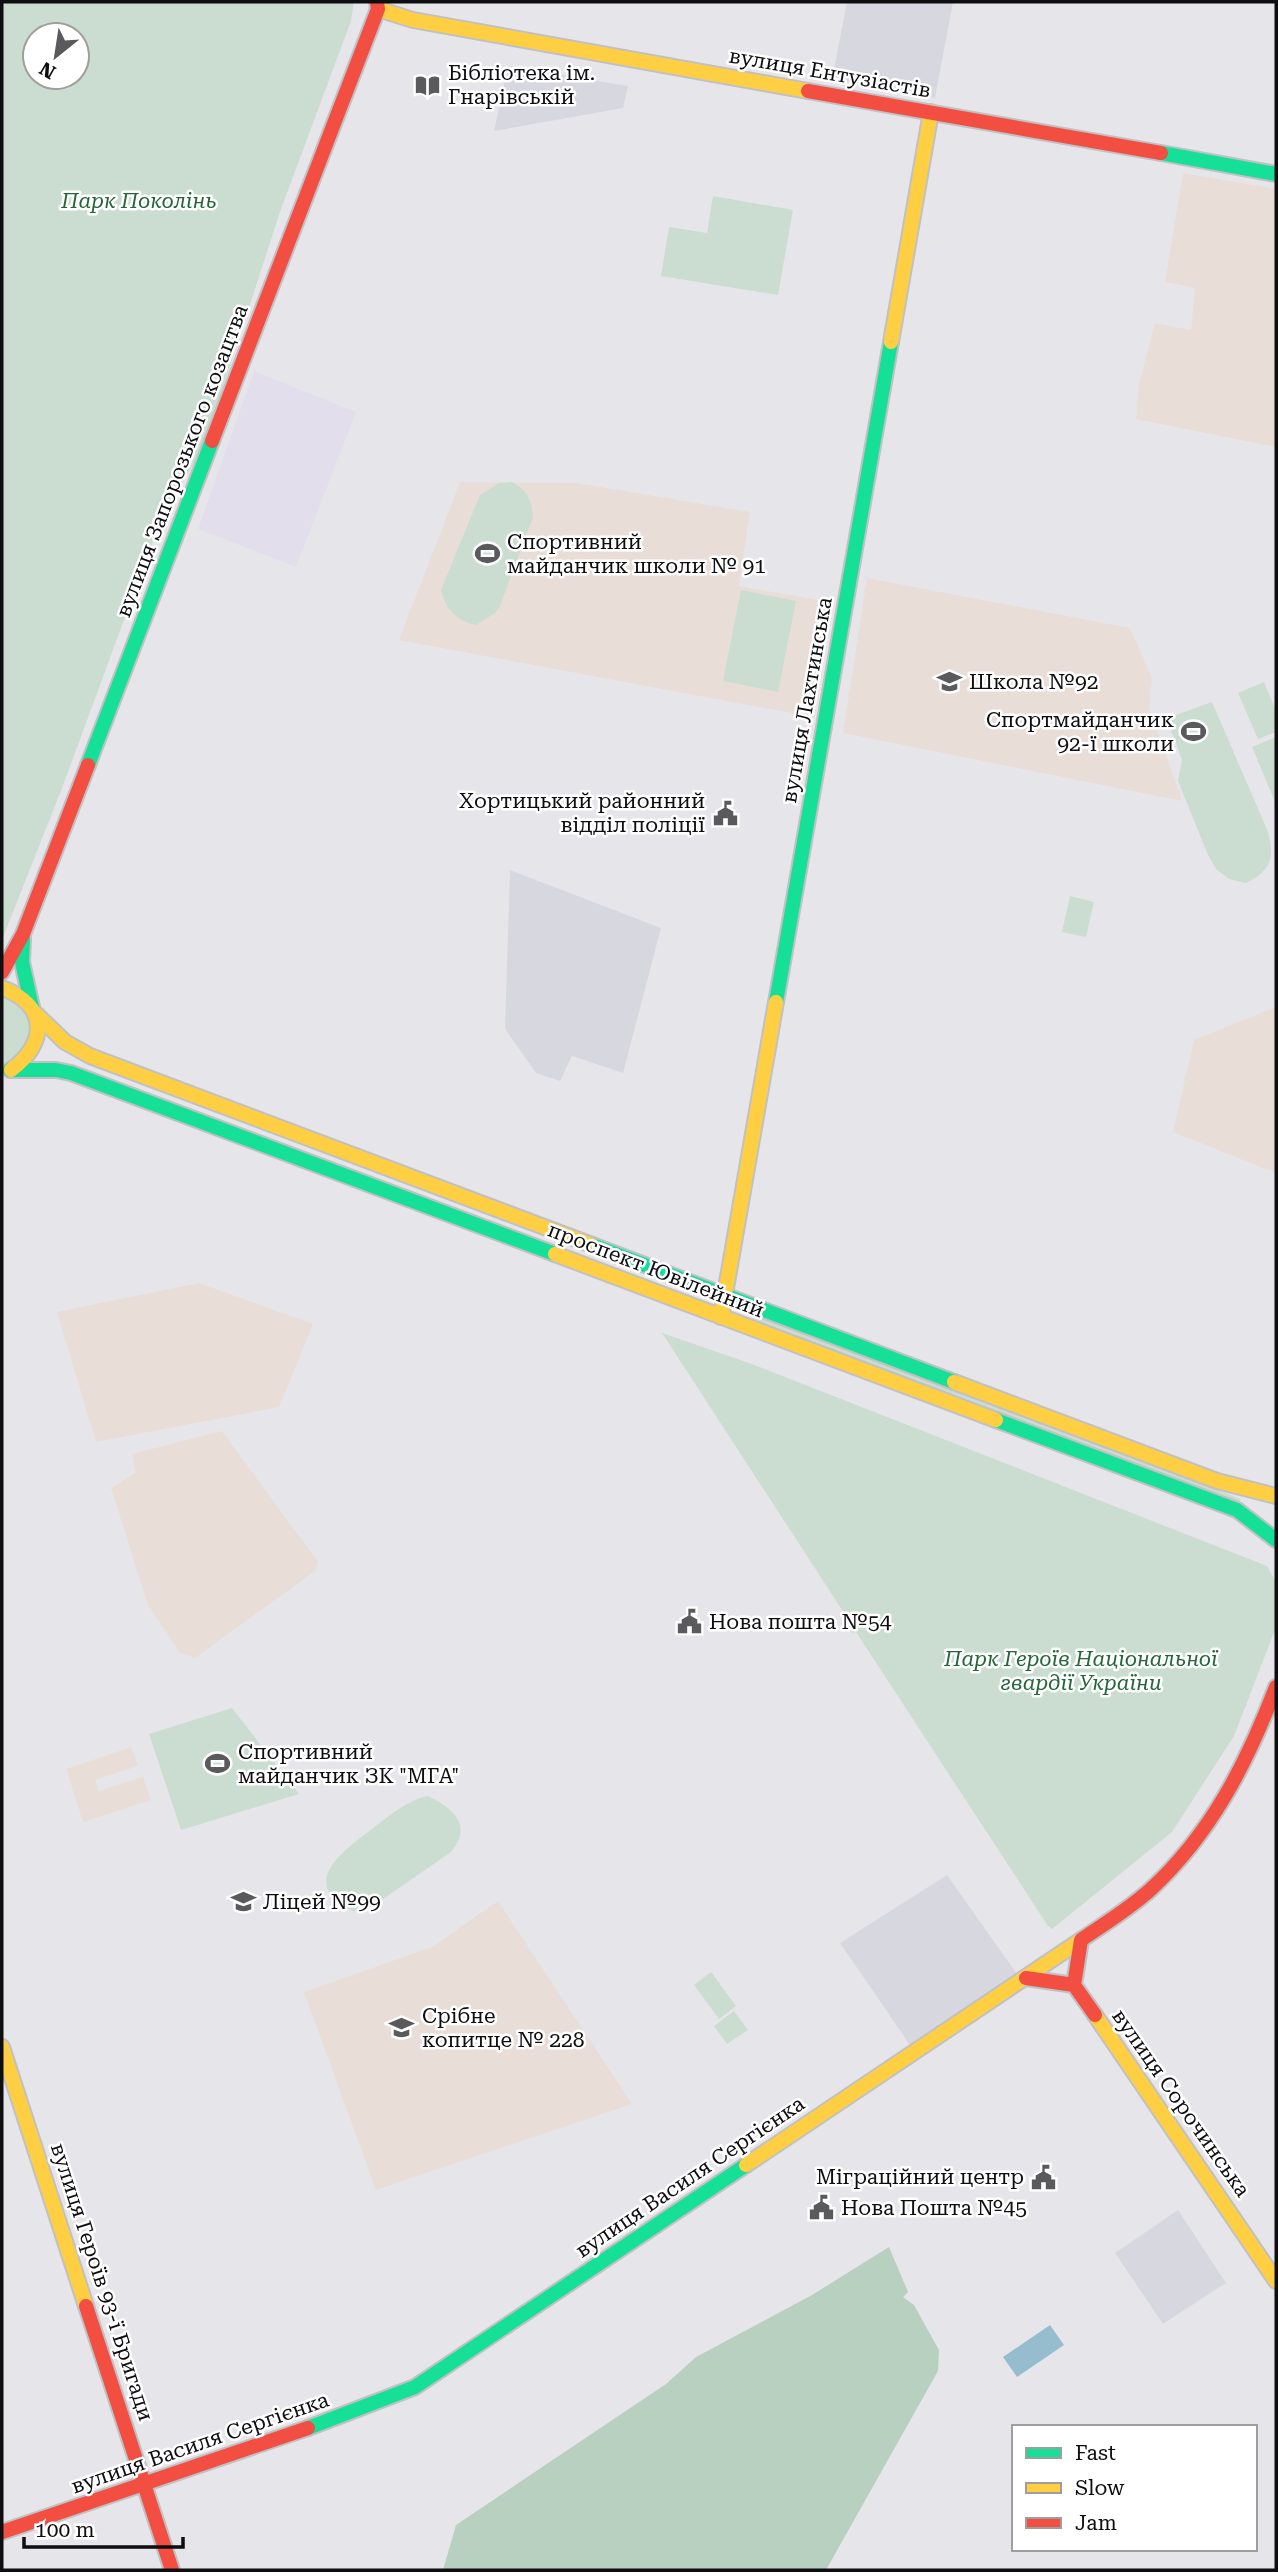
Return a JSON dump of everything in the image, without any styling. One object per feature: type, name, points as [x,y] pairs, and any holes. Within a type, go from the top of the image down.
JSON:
[{"type":"main road","name":"вулиця Ентузіастів","points":[[378,6],[413,20],[1276,174]]},
{"type":"main road","name":"вулиця Запорозького козацтва","points":[[2,972],[23,934],[378,6]]},
{"type":"main road","name":"вулиця Лахтинська","points":[[721,1317],[931,112]]},
{"type":"main road","name":"вулиця Запорозького козацтва","points":[[6,1071],[22,1064],[32,1054],[39,1027],[22,962],[23,934]]},
{"type":"main road","name":"проспект Ювілейний","points":[[2,988],[20,995],[65,1042],[90,1056],[1217,1481],[1276,1496]]},
{"type":"main road","name":"проспект Ювілейний","points":[[6,1071],[55,1070],[71,1073],[1237,1510],[1276,1540]]},
{"type":"main road","name":"вулиця Василя Сергієнка","points":[[2,2532],[146,2486],[354,2412],[415,2387],[1026,1979],[1149,1891],[1193,1843],[1225,1800],[1256,1742],[1276,1687]]},
{"type":"main road","points":[[1026,1979],[1074,1985],[1081,1940]]},
{"type":"main road","name":"вулиця Сорочинська","points":[[1074,1985],[1276,2281]]},
{"type":"main road","name":"вулиця Героїв 93-ї Бригади","points":[[2,2047],[172,2570]]},
{"type":"shaded area","points":[[847,2],[953,2],[935,98],[832,79]]},
{"type":"shaded area","points":[[508,66],[628,86],[623,108],[494,131]]},
{"type":"shaded area","points":[[1183,173],[1276,189],[1276,447],[1136,419],[1139,384],[1155,323],[1191,330],[1195,288],[1165,282]]},
{"type":"shaded area","points":[[254,371],[356,412],[296,567],[198,529]]},
{"type":"shaded area","points":[[460,482],[577,483],[750,512],[739,586],[834,603],[813,717],[399,640]]},
{"type":"shaded area","points":[[867,578],[1130,628],[1152,678],[1149,708],[1182,801],[843,733]]},
{"type":"shaded area","points":[[510,870],[661,928],[623,1073],[572,1056],[560,1081],[536,1073],[505,1029]]},
{"type":"shaded area","points":[[1276,1007],[1276,1173],[1173,1132],[1194,1040]]},
{"type":"shaded area","points":[[199,1283],[313,1324],[279,1407],[96,1442],[57,1312]]},
{"type":"shaded area","points":[[222,1431],[318,1562],[315,1571],[195,1658],[180,1653],[148,1605],[111,1488],[135,1473],[132,1454]]},
{"type":"shaded area","points":[[131,1747],[138,1766],[95,1780],[99,1791],[143,1777],[151,1800],[83,1822],[66,1769]]},
{"type":"shaded area","points":[[947,1875],[1017,1974],[910,2045],[840,1943]]},
{"type":"shaded area","points":[[498,1901],[632,2104],[376,2190],[304,1992],[432,1947]]},
{"type":"shaded area","points":[[1178,2210],[1226,2283],[1163,2324],[1115,2253]]},
{"type":"green space","name":"Парк Поколінь","points":[[2,2],[354,2],[351,21],[281,209],[202,452],[165,509],[62,788],[2,940]]},
{"type":"green space","points":[[713,196],[793,210],[778,295],[661,276],[669,227],[707,233]]},
{"type":"green space","name":"Спортивний майданчик школи № 91","points":[[512,482],[528,496],[533,517],[500,606],[495,613],[476,625],[453,613],[441,590],[480,495],[499,483]]},
{"type":"green space","points":[[741,590],[796,601],[778,692],[723,681]]},
{"type":"green space","points":[[1264,682],[1276,711],[1276,732],[1258,739],[1238,693]]},
{"type":"green space","name":"Спортмайданчик 92-ї школи","points":[[1212,702],[1270,841],[1269,863],[1261,873],[1246,883],[1229,879],[1216,869],[1178,781],[1182,760],[1168,722],[1176,715]]},
{"type":"green space","points":[[1276,737],[1276,804],[1252,747]]},
{"type":"green space","points":[[1070,896],[1094,902],[1086,937],[1062,932]]},
{"type":"green space","points":[[2,992],[13,996],[30,1015],[32,1039],[9,1066],[2,1067]]},
{"type":"green space","points":[[753,1314],[1241,1499],[1240,1502],[752,1320]]},
{"type":"green space","name":"Парк Героїв Національної гвардії України","points":[[662,1333],[752,1364],[1267,1566],[1276,1582],[1276,1627],[1234,1736],[1172,1832],[1052,1929],[1048,1926],[856,1632],[852,1633],[843,1618],[846,1616]]},
{"type":"green space","name":"Спортивний майданчик ЗК \"МГА\"","points":[[232,1708],[299,1794],[181,1830],[149,1734]]},
{"type":"green space","points":[[428,1796],[446,1806],[458,1819],[460,1834],[451,1852],[370,1908],[353,1911],[336,1901],[328,1890],[326,1879],[338,1857],[399,1809]]},
{"type":"green space","points":[[711,1972],[736,2006],[719,2019],[694,1985]]},
{"type":"green space","points":[[734,2011],[748,2030],[727,2044],[714,2026]]},
{"type":"green space","points":[[889,2247],[908,2292],[903,2297],[914,2305],[939,2350],[938,2371],[826,2570],[443,2570],[456,2525],[666,2384],[696,2357],[812,2295]]},
{"type":"water","points":[[1050,2325],[1064,2345],[1017,2377],[1003,2357]]},
{"type":"traffic: fast","points":[[1161,153],[1276,174]]},
{"type":"traffic: fast","points":[[776,1002],[891,342]]},
{"type":"traffic: fast","points":[[88,765],[212,441]]},
{"type":"traffic: fast","points":[[23,939],[22,962],[32,1007]]},
{"type":"traffic: fast","points":[[10,1070],[56,1070],[71,1073],[555,1254]]},
{"type":"traffic: fast","points":[[592,1245],[954,1382]]},
{"type":"traffic: fast","points":[[996,1420],[1237,1510],[1276,1540]]},
{"type":"traffic: fast","points":[[308,2428],[415,2387],[746,2165]]},
{"type":"traffic: slow","points":[[378,9],[413,20],[808,91]]},
{"type":"traffic: slow","points":[[891,342],[931,112]]},
{"type":"traffic: slow","points":[[2,988],[28,1004],[38,1025],[32,1048],[11,1070]]},
{"type":"traffic: slow","points":[[721,1317],[776,1002]]},
{"type":"traffic: slow","points":[[36,1014],[65,1042],[90,1056],[592,1245]]},
{"type":"traffic: slow","points":[[555,1254],[996,1420]]},
{"type":"traffic: slow","points":[[954,1382],[1217,1481],[1276,1496]]},
{"type":"traffic: slow","points":[[746,2165],[1081,1940]]},
{"type":"traffic: slow","points":[[1095,2015],[1276,2281]]},
{"type":"traffic: slow","points":[[2,2047],[86,2306]]},
{"type":"traffic: jam","points":[[212,441],[378,9],[377,2]]},
{"type":"traffic: jam","points":[[808,91],[1161,153]]},
{"type":"traffic: jam","points":[[2,972],[23,934],[88,765]]},
{"type":"traffic: jam","points":[[1095,2015],[1074,1985],[1081,1940],[1142,1897],[1191,1845],[1209,1821],[1239,1770],[1276,1687]]},
{"type":"traffic: jam","points":[[1026,1978],[1074,1985]]},
{"type":"traffic: jam","points":[[86,2306],[172,2570]]},
{"type":"traffic: jam","points":[[2,2532],[308,2428]]},
{"type":"place","name":"Бібліотека ім. Гнарівській","points":[[428,85]]},
{"type":"place","name":"Спортивний майданчик школи № 91","points":[[487,554]]},
{"type":"place","name":"Школа №92","points":[[949,682]]},
{"type":"place","name":"Спортмайданчик 92-ї школи","points":[[1194,732]]},
{"type":"place","name":"Хортицький районний відділ поліції","points":[[725,813]]},
{"type":"place","name":"Нова пошта №54","points":[[689,1622]]},
{"type":"place","name":"Спортивний майданчик ЗК \"МГА\"","points":[[218,1764]]},
{"type":"place","name":"Ліцей №99","points":[[243,1902]]},
{"type":"place","name":"Срібне копитце № 228","points":[[402,2028]]},
{"type":"place","name":"Міграційний центр","points":[[1044,2177]]},
{"type":"place","name":"Нова Пошта №45","points":[[821,2208]]}]
